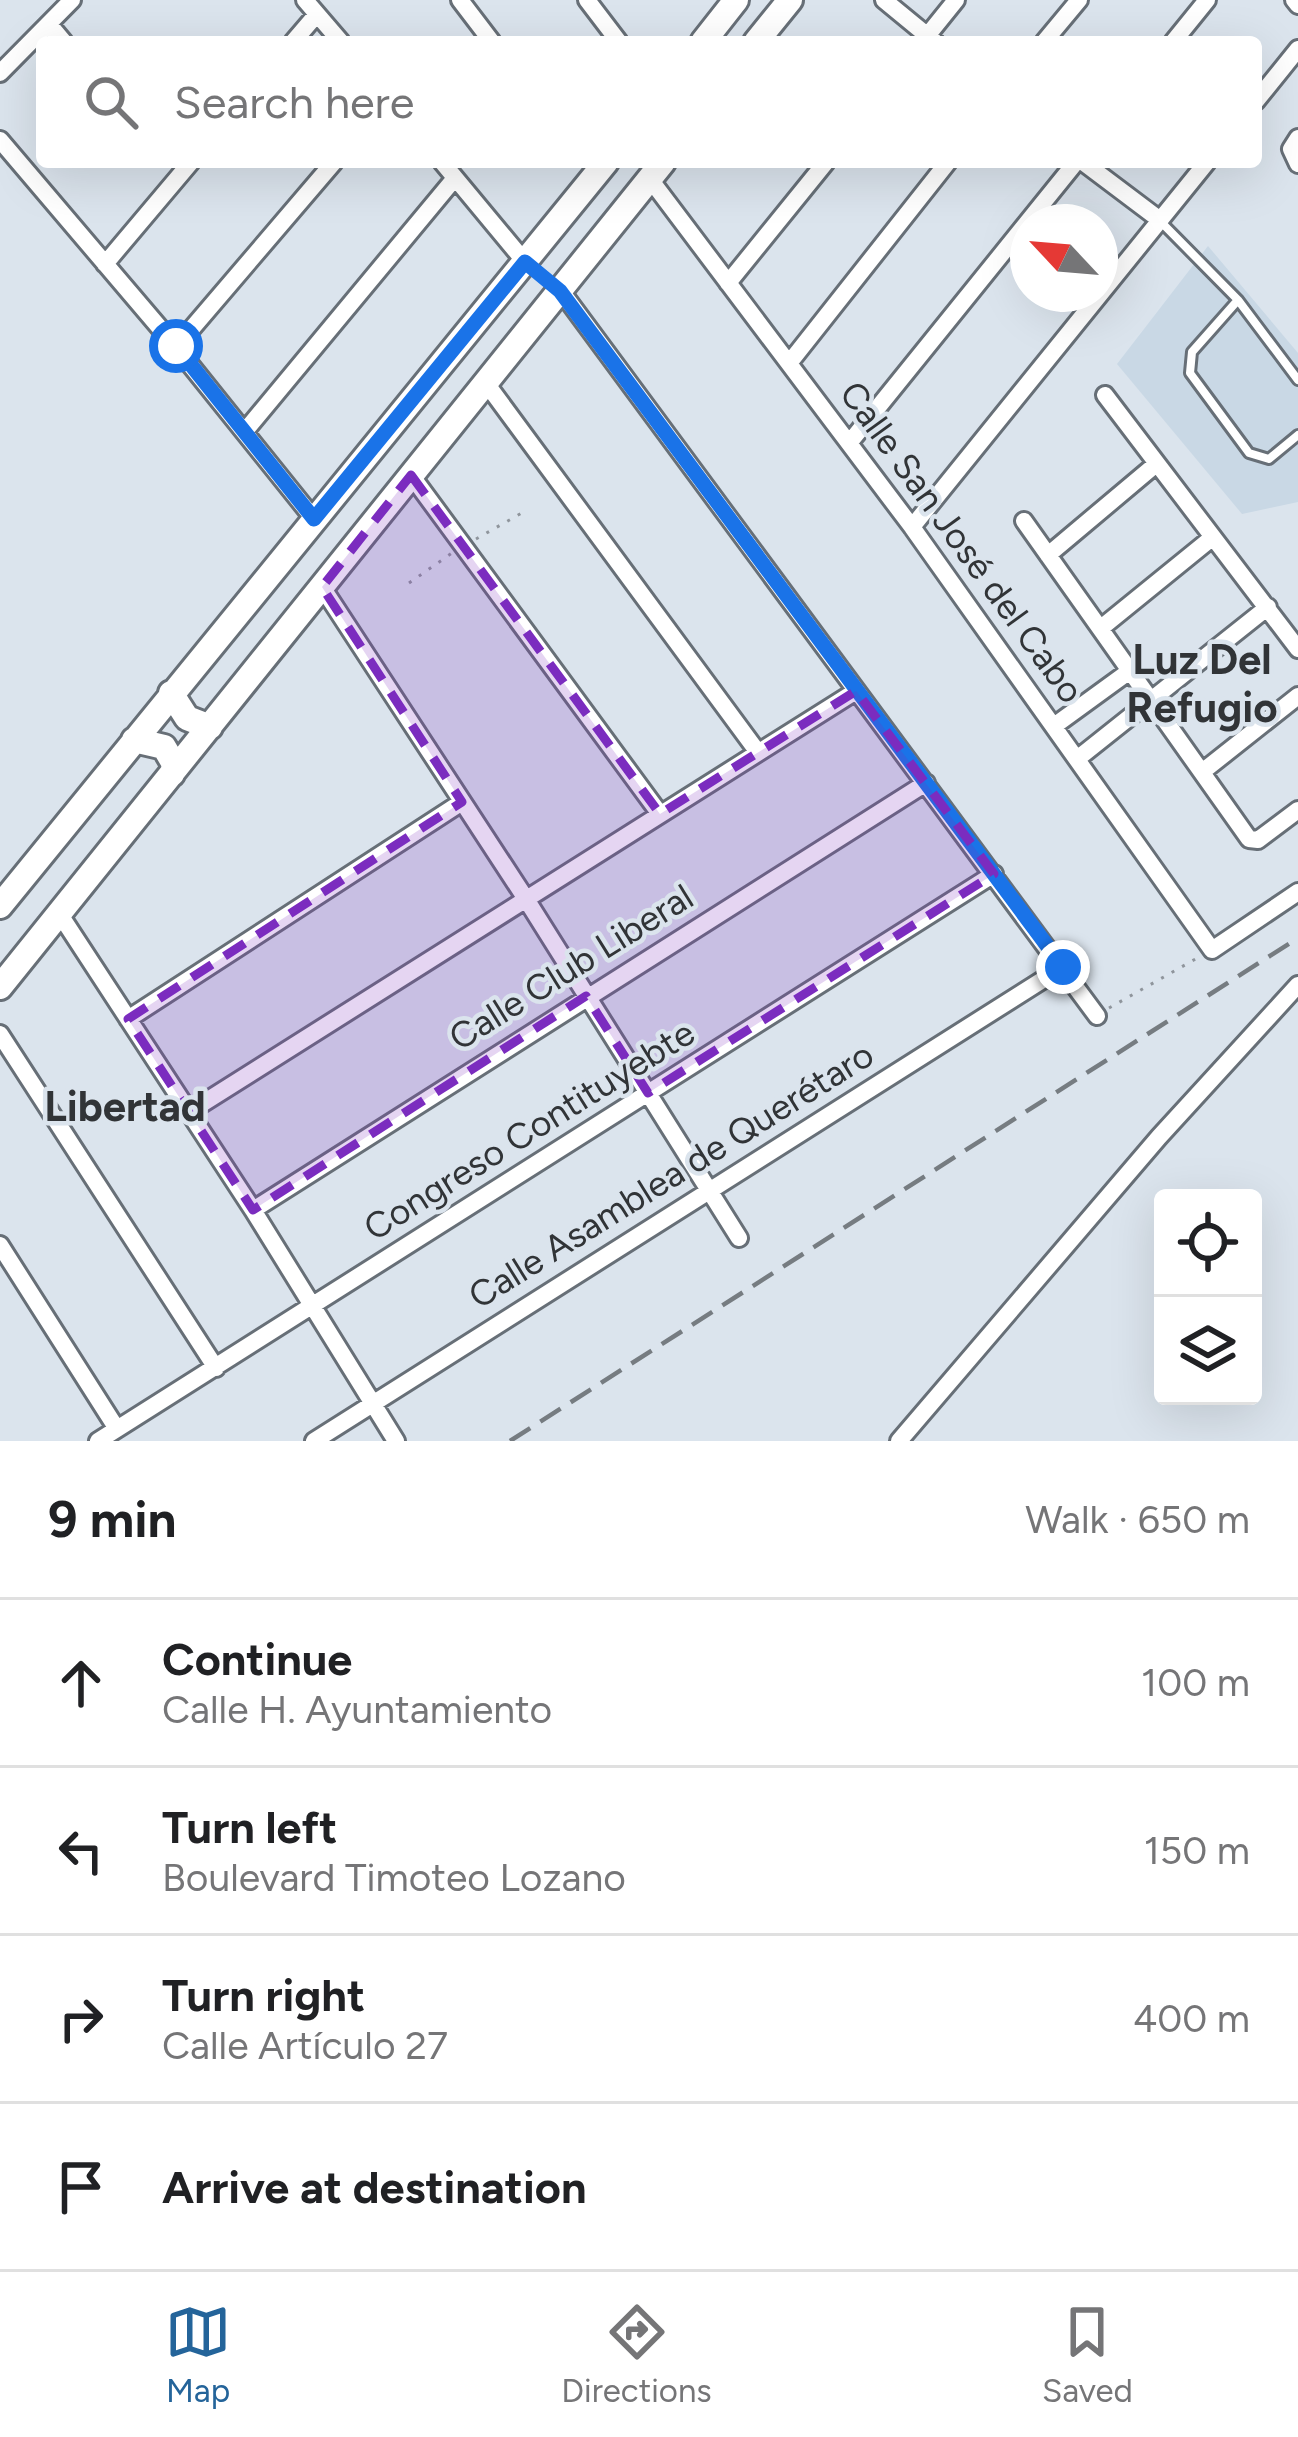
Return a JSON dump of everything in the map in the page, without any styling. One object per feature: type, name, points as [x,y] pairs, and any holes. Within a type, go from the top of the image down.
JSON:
[{"type":"main road","points":[[761,36],[790,0]]},
{"type":"main road","points":[[706,36],[722,6]]},
{"type":"main road","points":[[0,906],[525,262],[593,168]]},
{"type":"main road","points":[[0,987],[657,170]]},
{"type":"main road","points":[[171,693],[188,718],[210,727]]},
{"type":"main road","points":[[134,740],[164,748],[174,764],[172,774]]},
{"type":"street","points":[[37,36],[72,0]]},
{"type":"street","points":[[460,0],[487,36]]},
{"type":"street","points":[[587,0],[614,36]]},
{"type":"street","points":[[884,0],[924,36]]},
{"type":"street","points":[[931,36],[956,0]]},
{"type":"street","points":[[1049,36],[1078,0]]},
{"type":"street","points":[[1178,36],[1207,0]]},
{"type":"street","points":[[296,36],[311,7],[336,36]]},
{"type":"street","points":[[49,24],[59,36]]},
{"type":"street","points":[[0,73],[36,37]]},
{"type":"street","points":[[1262,94],[1298,49]]},
{"type":"street","points":[[1298,138],[1291,148],[1298,164]]},
{"type":"street","points":[[0,140],[176,346],[314,519]]},
{"type":"street","points":[[105,264],[178,168]]},
{"type":"street","points":[[176,346],[329,168]]},
{"type":"street","points":[[447,168],[525,262]]},
{"type":"street","points":[[728,283],[821,168]]},
{"type":"street","points":[[790,362],[943,168]]},
{"type":"street","points":[[850,442],[1074,168]]},
{"type":"street","points":[[1087,168],[1160,220]]},
{"type":"street","points":[[912,527],[1202,168]]},
{"type":"street","name":"Calle San José del Cabo","points":[[657,170],[728,283],[912,527],[1212,950]]},
{"type":"street","points":[[245,431],[455,178]]},
{"type":"street","points":[[560,291],[1097,1016]]},
{"type":"street","points":[[486,383],[757,751]]},
{"type":"street","points":[[1105,395],[1298,649]]},
{"type":"street","points":[[1048,555],[1155,465]]},
{"type":"street","points":[[411,475],[660,814]]},
{"type":"street","points":[[1024,521],[1249,839],[1258,840],[1298,810]]},
{"type":"street","points":[[1101,628],[1214,537]]},
{"type":"street","points":[[322,587],[739,1238]]},
{"type":"street","points":[[1077,760],[1268,607]]},
{"type":"street","points":[[1054,725],[1131,670]]},
{"type":"street","points":[[189,1112],[856,691]]},
{"type":"street","points":[[1202,772],[1298,696]]},
{"type":"street","name":"Calle Club Liberal","points":[[253,1210],[926,783]]},
{"type":"street","points":[[128,1019],[462,802]]},
{"type":"street","name":"Congreso Contituyebte","points":[[98,1441],[994,874]]},
{"type":"street","points":[[1212,950],[1298,892]]},
{"type":"street","points":[[59,913],[253,1210],[396,1441]]},
{"type":"street","name":"Calle Asamblea de Querétaro","points":[[314,1441],[1063,967]]},
{"type":"street","points":[[899,1441],[1159,1137],[1298,985]]},
{"type":"street","points":[[0,1034],[216,1368]]},
{"type":"street","points":[[0,1245],[117,1429]]},
{"type":"lane","points":[[1160,220],[1238,300],[1298,380]]},
{"type":"lane","points":[[1238,300],[1192,352],[1190,373],[1249,453],[1269,459],[1298,435]]},
{"type":"path","points":[[1097,1016],[1212,950]]},
{"type":"highlighted area","points":[[411,475],[660,814],[856,691],[994,874],[648,1093],[586,996],[253,1210],[128,1019],[462,802],[322,587]]},
{"type":"shaded area","points":[[1208,246],[1298,353],[1298,502],[1242,514],[1117,364]]},
{"type":"railway","points":[[510,1441],[1298,938]]},
{"type":"district","name":"Luz Del Refugio","points":[[1202,683]]},
{"type":"district","name":"Libertad","points":[[125,1106]]},
{"type":"route","points":[[176,346],[314,519],[525,262],[560,291],[1063,967]]}]
